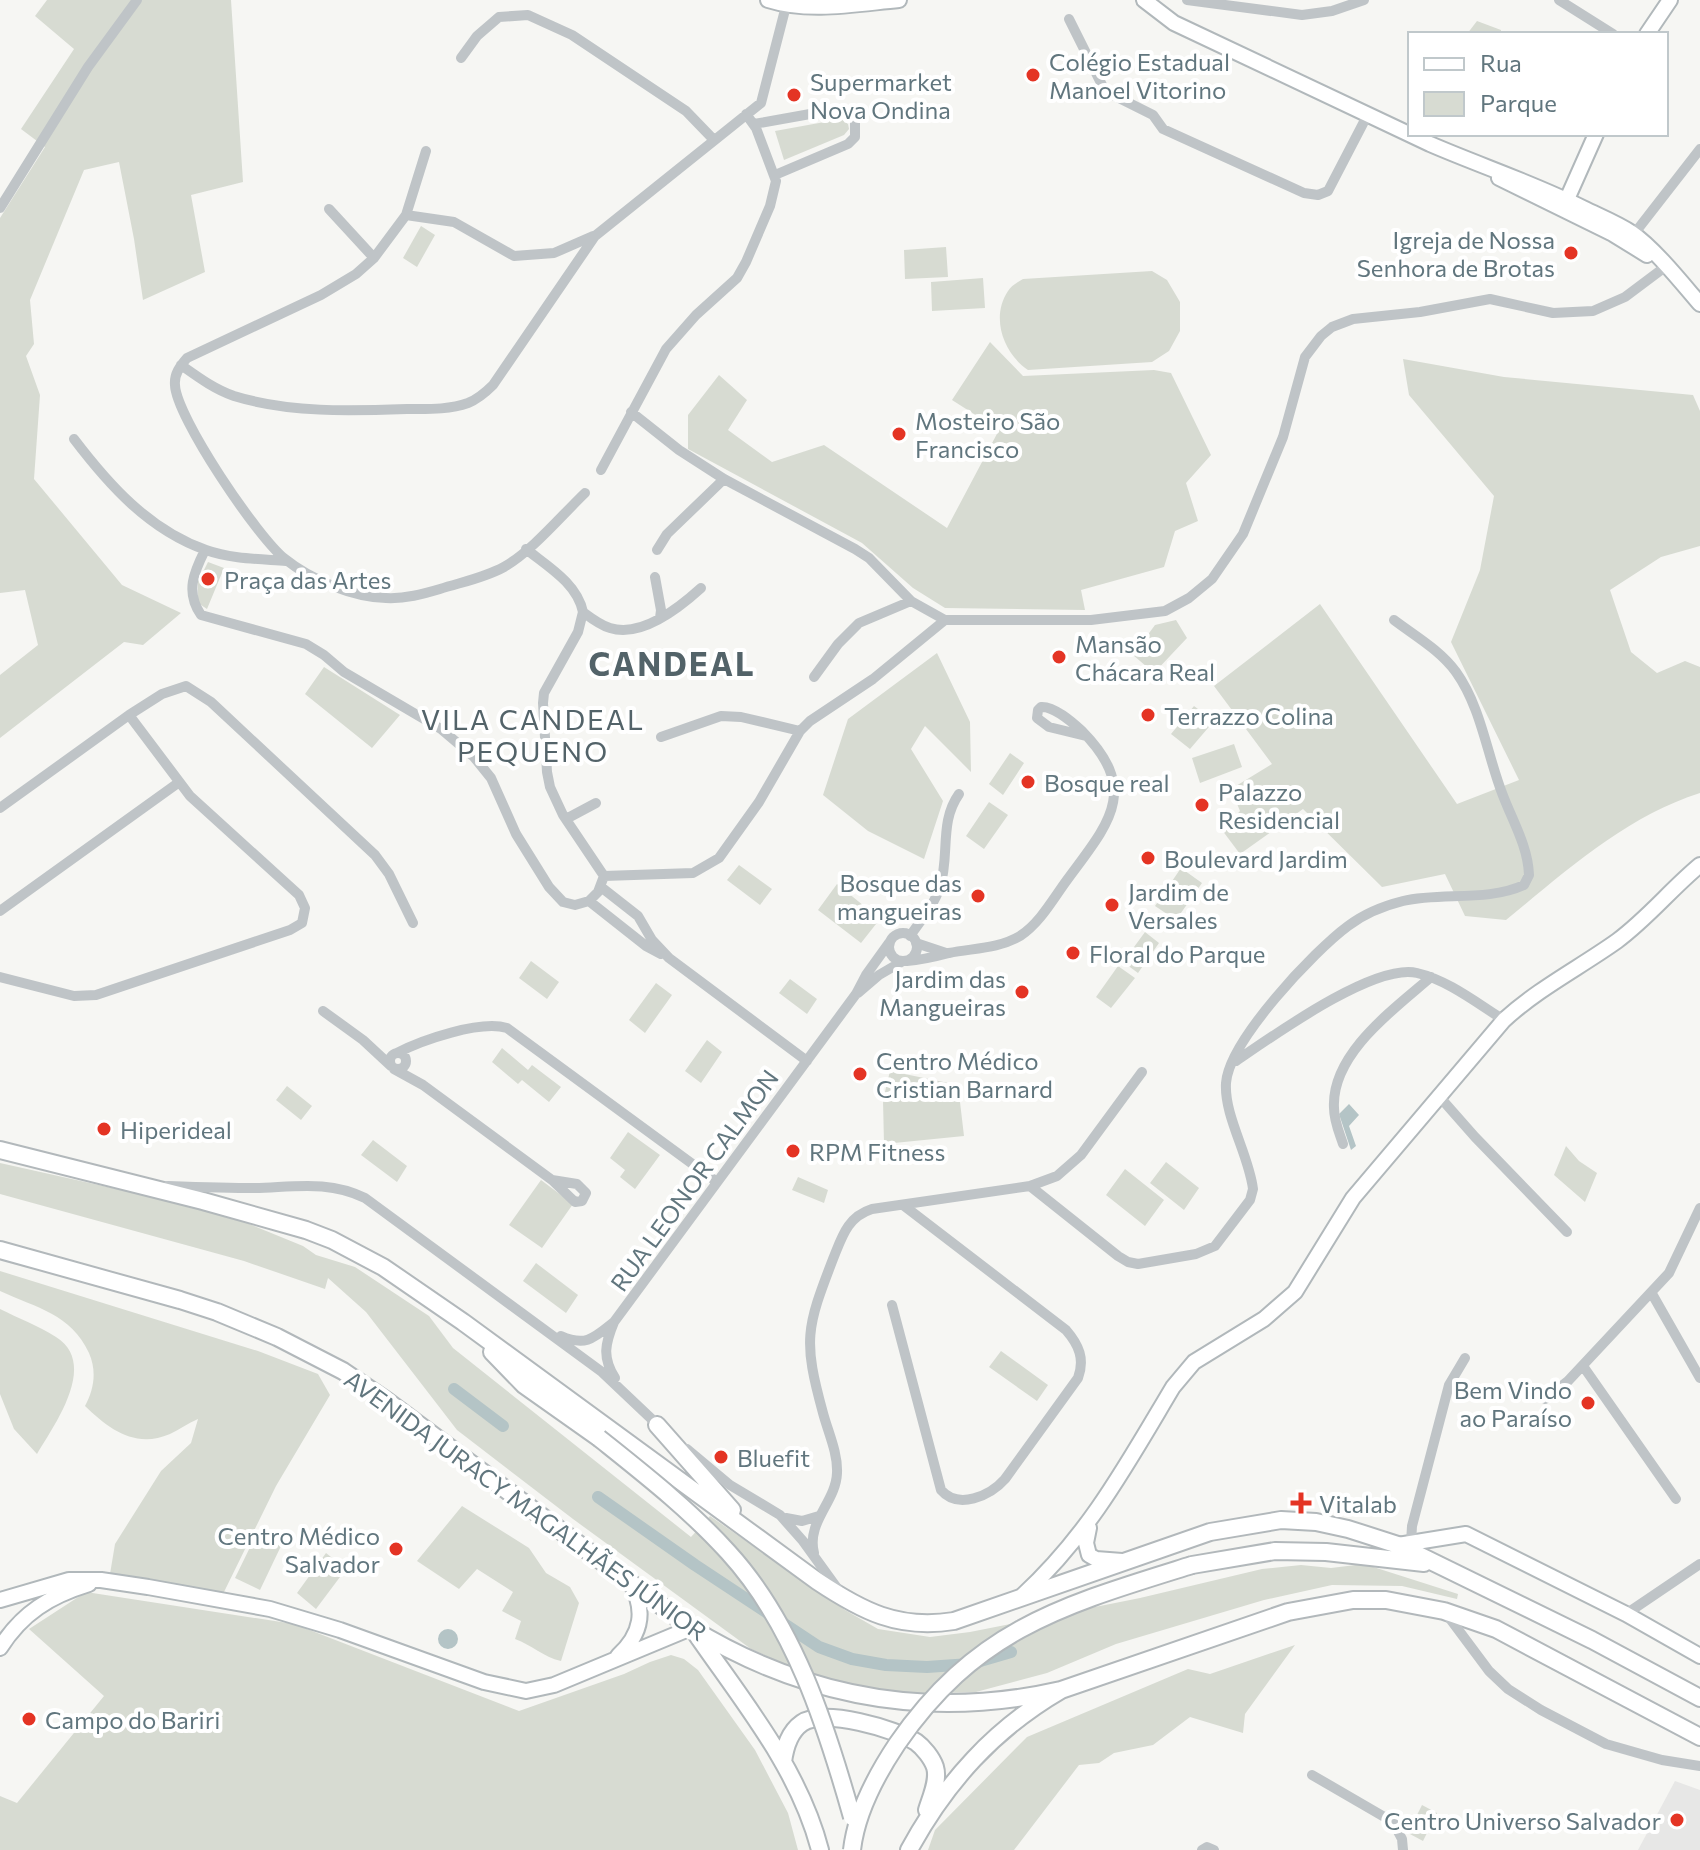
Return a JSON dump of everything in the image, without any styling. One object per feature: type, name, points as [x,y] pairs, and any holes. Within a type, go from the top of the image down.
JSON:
[{"type":"main road","points":[[0,1150],[264,1218],[332,1240],[396,1275],[849,1602],[889,1619],[930,1625],[954,1621],[1210,1532],[1281,1520],[1316,1522],[1405,1544],[1434,1565],[1592,1640],[1700,1698]]},
{"type":"main road","name":"AVENIDA JURACY MAGALHÃES JÚNIOR","points":[[0,1250],[180,1300],[248,1324],[343,1371],[691,1628],[776,1671],[853,1695],[885,1700],[969,1702],[1013,1699],[1061,1690]]},
{"type":"main road","points":[[463,1322],[524,1385],[599,1438],[698,1521],[730,1553],[767,1604],[810,1692],[838,1767],[852,1817],[855,1850]]},
{"type":"main road","points":[[657,1425],[755,1536]]},
{"type":"main road","points":[[855,1850],[869,1796],[888,1756],[923,1708],[977,1655],[1050,1613],[1192,1565],[1275,1551],[1326,1552],[1434,1565]]},
{"type":"main road","points":[[909,1850],[957,1776],[976,1755],[1019,1716],[1061,1690],[1255,1622],[1353,1600],[1386,1600],[1444,1611],[1509,1635],[1700,1738]]},
{"type":"main road","points":[[691,1628],[783,1762],[800,1795],[820,1850]]},
{"type":"main road","points":[[783,1762],[790,1735],[811,1719],[834,1717],[913,1741],[925,1751],[936,1771],[924,1823]]},
{"type":"street","points":[[0,208],[88,67],[137,0]]},
{"type":"street","points":[[768,0],[786,6],[899,0]]},
{"type":"street","points":[[1144,0],[1174,23],[1408,133]]},
{"type":"street","points":[[1187,0],[1302,15],[1332,11],[1364,0]]},
{"type":"street","points":[[1559,0],[1610,32]]},
{"type":"street","points":[[1648,32],[1670,0]]},
{"type":"street","points":[[406,215],[454,222],[514,256],[554,253],[595,236],[763,99],[786,6]]},
{"type":"street","points":[[461,58],[488,25],[506,15],[528,15],[572,35],[686,111],[714,140]]},
{"type":"street","points":[[1069,19],[1105,91],[1153,115],[1163,129],[1311,195],[1328,191],[1368,114]]},
{"type":"street","points":[[754,124],[838,109],[846,110],[855,121],[855,137],[848,144],[775,175]]},
{"type":"street","points":[[601,470],[666,349],[696,315],[737,278],[770,206],[776,186],[775,175],[754,124],[746,114]]},
{"type":"street","points":[[1415,136],[1634,234],[1700,302]]},
{"type":"street","points":[[1564,205],[1595,136]]},
{"type":"street","points":[[1634,234],[1700,149]]},
{"type":"street","points":[[286,561],[253,523],[190,428],[174,382],[181,365],[194,352],[340,285],[374,258],[406,215],[426,151]]},
{"type":"street","points":[[1564,205],[1665,267]]},
{"type":"street","points":[[329,209],[374,258]]},
{"type":"street","points":[[181,365],[218,389],[281,405],[386,410],[469,403],[493,385],[595,236]]},
{"type":"street","points":[[631,412],[679,450],[724,479],[869,558],[911,601],[945,620],[1121,619],[1165,611],[1198,592],[1223,566],[1243,534],[1283,437],[1305,357],[1321,336],[1341,322],[1490,299],[1553,313],[1593,311],[1625,297],[1665,267]]},
{"type":"street","points":[[74,439],[108,481],[139,512],[172,534],[205,550],[231,556],[286,561],[333,585],[384,598],[419,595],[477,578],[507,565],[585,493]]},
{"type":"street","points":[[657,550],[667,534],[724,479]]},
{"type":"street","points":[[526,549],[569,585],[581,602],[583,612],[578,632],[549,683],[543,703],[547,772],[556,803],[602,882],[638,916],[652,940],[669,958]]},
{"type":"street","points":[[205,550],[192,579],[194,600],[201,615],[306,644],[344,672],[441,729],[474,757],[491,778],[516,834],[549,887],[563,902],[575,905],[589,901],[602,882],[693,873],[719,858],[759,802],[800,731],[873,679],[945,620]]},
{"type":"street","points":[[655,577],[661,604],[660,618]]},
{"type":"street","points":[[583,612],[607,628],[631,630],[660,618],[701,588]]},
{"type":"street","points":[[814,677],[838,644],[859,623],[911,601]]},
{"type":"street","points":[[1030,1186],[1128,1262],[1149,1263],[1206,1251],[1215,1246],[1250,1200],[1253,1189],[1226,1093],[1226,1079],[1258,1020],[1313,957],[1350,924],[1385,905],[1513,890],[1524,885],[1529,875],[1523,843],[1501,790],[1494,761],[1458,675],[1436,651],[1394,620]]},
{"type":"street","points":[[0,808],[129,715],[173,689],[186,686],[197,691],[375,855],[389,874],[413,923]]},
{"type":"street","points":[[889,943],[894,958],[926,960],[992,946],[1020,935],[1042,914],[1099,837],[1109,820],[1114,793],[1107,763],[1095,744],[1066,718],[1049,707],[1038,710],[1037,718],[1049,727],[1086,736]]},
{"type":"street","points":[[0,977],[74,996],[96,995],[290,930],[302,923],[305,908],[299,895],[178,783],[129,715]]},
{"type":"street","points":[[661,737],[721,716],[741,717],[800,731]]},
{"type":"street","points":[[1059,729],[1066,718]]},
{"type":"street","points":[[0,911],[178,783]]},
{"type":"street","points":[[856,994],[879,975],[915,954],[913,939],[940,886],[946,821],[959,794]]},
{"type":"street","points":[[566,819],[596,803]]},
{"type":"street","points":[[1020,1598],[1058,1561],[1092,1520],[1180,1379],[1194,1362],[1264,1319],[1295,1292],[1353,1198],[1504,1020],[1526,1000],[1639,924],[1700,865]]},
{"type":"street","points":[[589,901],[646,946],[669,958],[807,1061]]},
{"type":"street","points":[[856,994],[889,943],[901,934],[930,950],[948,953]]},
{"type":"street","points":[[1231,1065],[1315,1010],[1372,978],[1402,971],[1431,977],[1504,1020]]},
{"type":"street","points":[[1343,1144],[1333,1106],[1345,1065],[1370,1032],[1431,977]]},
{"type":"street","name":"RUA LEONOR CALMON","points":[[628,1395],[605,1358],[614,1322],[856,994]]},
{"type":"street","points":[[323,1011],[363,1040],[393,1068],[423,1085],[552,1180]]},
{"type":"street","points":[[393,1068],[390,1059],[396,1053],[485,1024],[507,1028],[717,1182]]},
{"type":"street","points":[[393,1068],[402,1069],[418,1051],[436,1039]]},
{"type":"street","points":[[363,1040],[404,1055],[423,1085]]},
{"type":"street","points":[[816,1561],[812,1546],[819,1516],[835,1487],[837,1476],[810,1361],[809,1329],[812,1313],[845,1229],[861,1213],[872,1209],[1030,1186],[1057,1176],[1081,1155],[1142,1072]]},
{"type":"street","points":[[1438,1095],[1567,1232]]},
{"type":"street","points":[[142,1186],[258,1188],[305,1184],[347,1189],[365,1198],[602,1372],[657,1425],[730,1485],[780,1515],[792,1526],[849,1602]]},
{"type":"street","points":[[892,1305],[941,1490],[955,1500],[987,1494],[1005,1479],[1078,1378],[1082,1357],[1066,1330],[903,1205]]},
{"type":"street","points":[[1545,1399],[1583,1366],[1676,1263],[1700,1208]]},
{"type":"street","points":[[1651,1292],[1700,1378]]},
{"type":"street","name":"RUA LEONOR CALMON","points":[[544,1329],[578,1342],[593,1338],[614,1322]]},
{"type":"street","points":[[1405,1544],[1449,1385],[1465,1358]]},
{"type":"street","points":[[1583,1366],[1676,1499]]},
{"type":"street","points":[[780,1515],[802,1521],[819,1516]]},
{"type":"street","points":[[1092,1520],[1086,1543],[1089,1555],[1106,1561],[1128,1561]]},
{"type":"street","points":[[1405,1544],[1466,1534],[1626,1614],[1700,1656]]},
{"type":"street","points":[[1626,1614],[1700,1564]]},
{"type":"street","points":[[0,1600],[69,1580],[101,1580],[270,1609],[508,1688],[526,1691],[554,1685],[691,1628]]},
{"type":"street","points":[[0,1648],[18,1623],[36,1607],[58,1595],[101,1580]]},
{"type":"street","points":[[615,1659],[629,1644],[639,1621],[640,1604],[629,1582]]},
{"type":"street","points":[[28,1591],[36,1607]]},
{"type":"street","points":[[1444,1611],[1489,1671],[1508,1689],[1541,1710],[1606,1744],[1662,1760],[1700,1766]]},
{"type":"street","points":[[1312,1775],[1393,1822],[1402,1839],[1403,1850]]},
{"type":"street","points":[[1202,1850],[1207,1847],[1214,1850]]},
{"type":"shaded area","points":[[1349,1104],[1359,1115],[1349,1126],[1356,1146],[1351,1150],[1339,1114]]},
{"type":"shaded area","points":[[444,1629],[452,1629],[458,1639],[452,1649],[444,1649],[438,1643],[438,1635]]},
{"type":"shaded area","name":"Centro Universo Salvador","points":[[1675,1781],[1700,1790],[1700,1850],[1638,1850]]},
{"type":"green space","points":[[47,0],[231,0],[243,182],[191,195],[205,272],[143,300],[119,162],[84,170],[30,300],[34,344],[26,356],[40,395],[34,479],[122,585],[181,613],[143,645],[124,642],[0,738],[0,675],[38,645],[25,590],[0,593],[0,218],[45,147],[21,129],[74,49],[35,16]]},
{"type":"green space","points":[[1477,21],[1501,30],[1501,32],[1469,32]]},
{"type":"green space","points":[[841,119],[849,129],[844,135],[784,160],[775,131]]},
{"type":"green space","points":[[421,226],[435,235],[417,267],[403,258]]},
{"type":"green space","points":[[946,247],[948,277],[905,279],[904,250]]},
{"type":"green space","points":[[1152,271],[1167,280],[1180,302],[1180,331],[1169,351],[1152,362],[1028,370],[1006,345],[1000,312],[1009,289],[1023,279]]},
{"type":"green space","points":[[983,278],[985,308],[932,311],[931,282]]},
{"type":"green space","points":[[990,342],[1023,376],[1154,370],[1171,373],[1211,455],[1186,483],[1198,521],[1175,531],[1164,567],[1081,590],[1085,610],[945,608],[913,588],[862,543],[688,449],[688,415],[719,375],[747,400],[728,430],[772,462],[824,445],[947,528],[999,430],[952,400]]},
{"type":"green space","points":[[1403,359],[1504,377],[1693,395],[1700,411],[1700,546],[1661,557],[1610,590],[1631,652],[1657,673],[1685,661],[1700,667],[1700,793],[1673,803],[1621,831],[1506,920],[1465,916],[1445,874],[1382,887],[1303,809],[1240,854],[1222,830],[1240,811],[1231,789],[1272,764],[1214,686],[1320,604],[1457,804],[1519,780],[1451,642],[1480,570],[1494,496],[1409,395]]},
{"type":"green space","points":[[208,562],[224,568],[207,609],[198,603],[198,582]]},
{"type":"green space","points":[[1176,620],[1187,638],[1154,673],[1133,655],[1155,625]]},
{"type":"green space","points":[[937,653],[970,722],[971,772],[925,726],[911,749],[943,801],[924,859],[868,831],[823,795],[848,719]]},
{"type":"green space","points":[[324,667],[400,715],[372,748],[305,694]]},
{"type":"green space","points":[[1194,706],[1214,721],[1190,749],[1171,734]]},
{"type":"green space","points":[[1234,744],[1242,767],[1200,783],[1192,758]]},
{"type":"green space","points":[[1010,753],[1024,763],[1003,795],[989,784]]},
{"type":"green space","points":[[989,802],[1008,815],[984,849],[966,836]]},
{"type":"green space","points":[[739,865],[772,889],[760,905],[727,880]]},
{"type":"green space","points":[[1181,868],[1202,883],[1176,920],[1155,906]]},
{"type":"green space","points":[[837,884],[880,919],[861,943],[818,910]]},
{"type":"green space","points":[[1145,932],[1159,943],[1138,973],[1123,962]]},
{"type":"green space","points":[[531,961],[559,982],[547,999],[519,978]]},
{"type":"green space","points":[[1118,966],[1135,978],[1111,1008],[1096,997]]},
{"type":"green space","points":[[790,979],[817,999],[807,1014],[779,993]]},
{"type":"green space","points":[[656,983],[672,995],[645,1033],[629,1020]]},
{"type":"green space","points":[[707,1040],[722,1052],[701,1083],[685,1071]]},
{"type":"green space","points":[[502,1048],[528,1070],[532,1065],[561,1087],[549,1102],[522,1080],[518,1084],[492,1062]]},
{"type":"green space","points":[[890,1071],[958,1085],[964,1136],[884,1144],[883,1100]]},
{"type":"green space","points":[[287,1086],[312,1106],[301,1120],[276,1100]]},
{"type":"green space","points":[[628,1132],[660,1155],[635,1189],[620,1177],[625,1170],[610,1158]]},
{"type":"green space","points":[[373,1140],[407,1166],[397,1182],[361,1155]]},
{"type":"green space","points":[[1566,1146],[1579,1161],[1597,1173],[1585,1202],[1554,1175]]},
{"type":"green space","points":[[1166,1162],[1199,1188],[1184,1210],[1150,1183]]},
{"type":"green space","points":[[0,1163],[220,1212],[303,1246],[316,1255],[355,1267],[429,1316],[453,1348],[691,1537],[710,1516],[845,1610],[878,1629],[930,1637],[970,1632],[1140,1598],[1262,1569],[1301,1565],[1331,1568],[1364,1564],[1458,1594],[1457,1599],[1402,1586],[1332,1585],[1264,1600],[1116,1644],[1047,1673],[976,1692],[906,1694],[820,1680],[751,1649],[457,1430],[366,1312],[328,1278],[325,1289],[244,1261],[0,1194]]},
{"type":"green space","points":[[1125,1169],[1164,1200],[1145,1226],[1106,1195]]},
{"type":"green space","points":[[798,1177],[828,1190],[824,1203],[792,1190]]},
{"type":"green space","points":[[541,1180],[573,1204],[542,1248],[509,1225]]},
{"type":"green space","points":[[536,1263],[578,1295],[566,1313],[523,1281]]},
{"type":"green space","points":[[0,1271],[258,1351],[318,1374],[330,1395],[276,1486],[223,1594],[110,1574],[115,1544],[161,1471],[191,1443],[198,1419],[170,1434],[145,1439],[123,1434],[103,1422],[85,1406],[91,1394],[94,1373],[82,1340],[73,1329],[52,1314],[0,1291]]},
{"type":"green space","points":[[0,1309],[56,1337],[68,1349],[74,1363],[69,1395],[37,1454],[14,1429],[0,1394]]},
{"type":"green space","points":[[1001,1351],[1048,1385],[1037,1401],[989,1367]]},
{"type":"green space","points":[[462,1506],[529,1548],[546,1573],[570,1587],[579,1603],[561,1661],[515,1639],[521,1621],[502,1611],[513,1592],[477,1569],[459,1589],[417,1561]]},
{"type":"green space","points":[[257,1533],[281,1546],[260,1590],[235,1578]]},
{"type":"green space","points":[[326,1553],[346,1569],[316,1609],[297,1593]]},
{"type":"green space","points":[[86,1592],[294,1624],[519,1711],[671,1655],[684,1659],[698,1670],[755,1750],[788,1813],[798,1850],[0,1850],[0,1796],[17,1803],[104,1696],[29,1629]]},
{"type":"green space","points":[[1295,1645],[1245,1714],[1243,1733],[1190,1717],[1153,1745],[1114,1753],[1099,1763],[1079,1765],[1014,1850],[928,1850],[935,1830],[1027,1737],[1188,1669],[1210,1674]]},
{"type":"green space","points":[[1422,1805],[1437,1813],[1423,1841],[1408,1833]]},
{"type":"waterway","points":[[454,1389],[503,1426]]},
{"type":"waterway","points":[[598,1497],[819,1647],[852,1659],[927,1667],[970,1664],[1011,1652]]},
{"type":"place","name":"Colégio Estadual Manoel Vitorino","points":[[1033,75]]},
{"type":"place","name":"Supermarket Nova Ondina","points":[[794,95]]},
{"type":"place","name":"Igreja de Nossa Senhora de Brotas","points":[[1571,253]]},
{"type":"place","name":"Mosteiro São Francisco","points":[[899,434]]},
{"type":"place","name":"Praça das Artes","points":[[208,579]]},
{"type":"place","name":"Mansão Chácara Real","points":[[1059,657]]},
{"type":"place","name":"Terrazzo Colina","points":[[1148,715]]},
{"type":"place","name":"Bosque real","points":[[1028,782]]},
{"type":"place","name":"Palazzo Residencial","points":[[1202,805]]},
{"type":"place","name":"Boulevard Jardim","points":[[1148,858]]},
{"type":"place","name":"Bosque das mangueiras","points":[[978,896]]},
{"type":"place","name":"Jardim de Versales","points":[[1112,905]]},
{"type":"place","name":"Floral do Parque","points":[[1073,953]]},
{"type":"place","name":"Jardim das Mangueiras","points":[[1022,992]]},
{"type":"place","name":"Centro Médico Cristian Barnard","points":[[860,1074]]},
{"type":"place","name":"Hiperideal","points":[[104,1129]]},
{"type":"place","name":"RPM Fitness","points":[[793,1151]]},
{"type":"place","name":"Bem Vindo ao Paraíso","points":[[1588,1403]]},
{"type":"place","name":"Bluefit","points":[[721,1457]]},
{"type":"place","name":"Vitalab","points":[[1301,1503]]},
{"type":"place","name":"Centro Médico Salvador","points":[[396,1549]]},
{"type":"place","name":"Campo do Bariri","points":[[29,1719]]},
{"type":"place","name":"Centro Universo Salvador","points":[[1677,1820]]},
{"type":"district","name":"CANDEAL","points":[[672,663]]},
{"type":"district","name":"VILA CANDEAL PEQUENO","points":[[533,735]]}]
